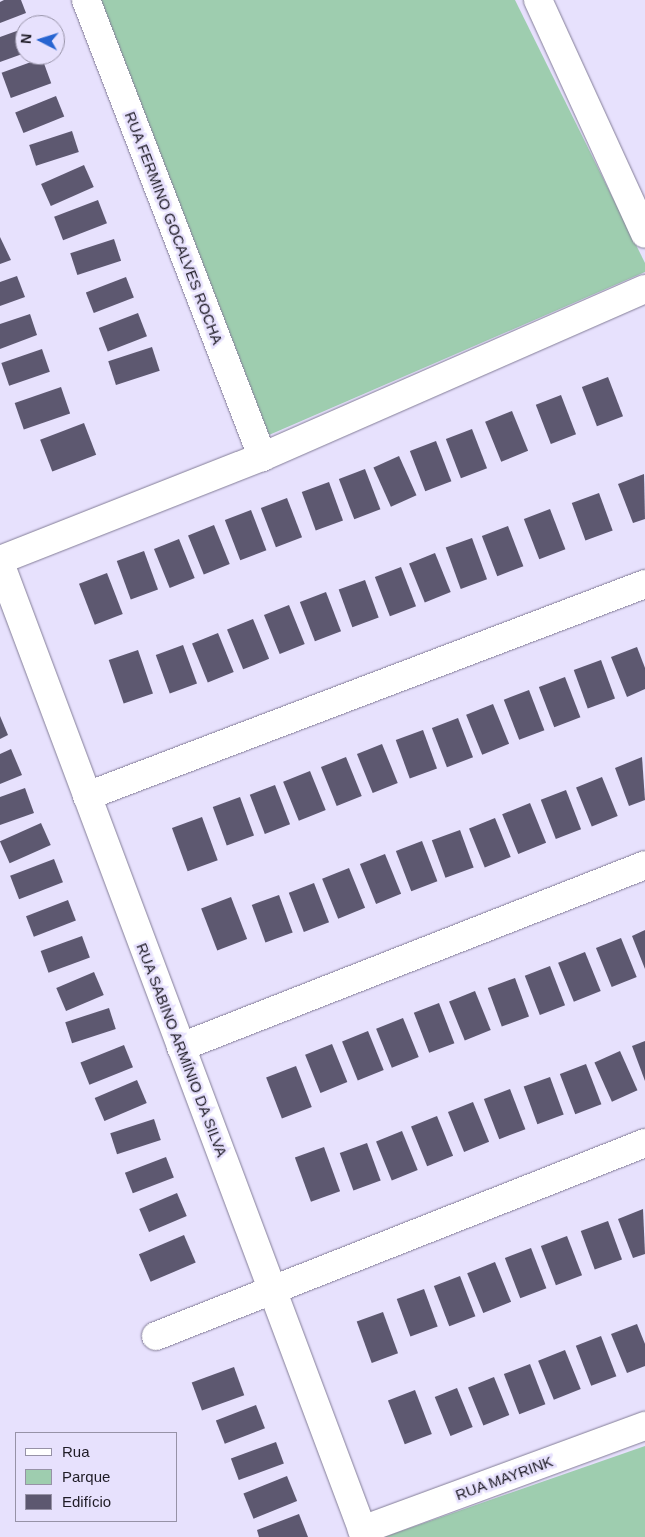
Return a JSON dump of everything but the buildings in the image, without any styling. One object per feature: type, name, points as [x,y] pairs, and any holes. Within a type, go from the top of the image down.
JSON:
[{"type":"street","name":"RUA FERMINO GOCALVES ROCHA","points":[[86,0],[262,457]]},
{"type":"street","points":[[538,0],[645,234]]},
{"type":"street","points":[[0,562],[262,457],[645,289]]},
{"type":"street","name":"RUA SABINO ARMÍNIO DA SILVA","points":[[0,562],[364,1534]]},
{"type":"street","points":[[87,796],[645,584]]},
{"type":"street","points":[[181,1046],[645,865]]},
{"type":"street","points":[[156,1336],[645,1143]]},
{"type":"street","name":"RUA MAYRINK","points":[[364,1534],[645,1426]]},
{"type":"green space","points":[[101,0],[515,0],[645,263],[645,272],[269,435]]},
{"type":"green space","points":[[645,1446],[645,1537],[384,1537]]}]
